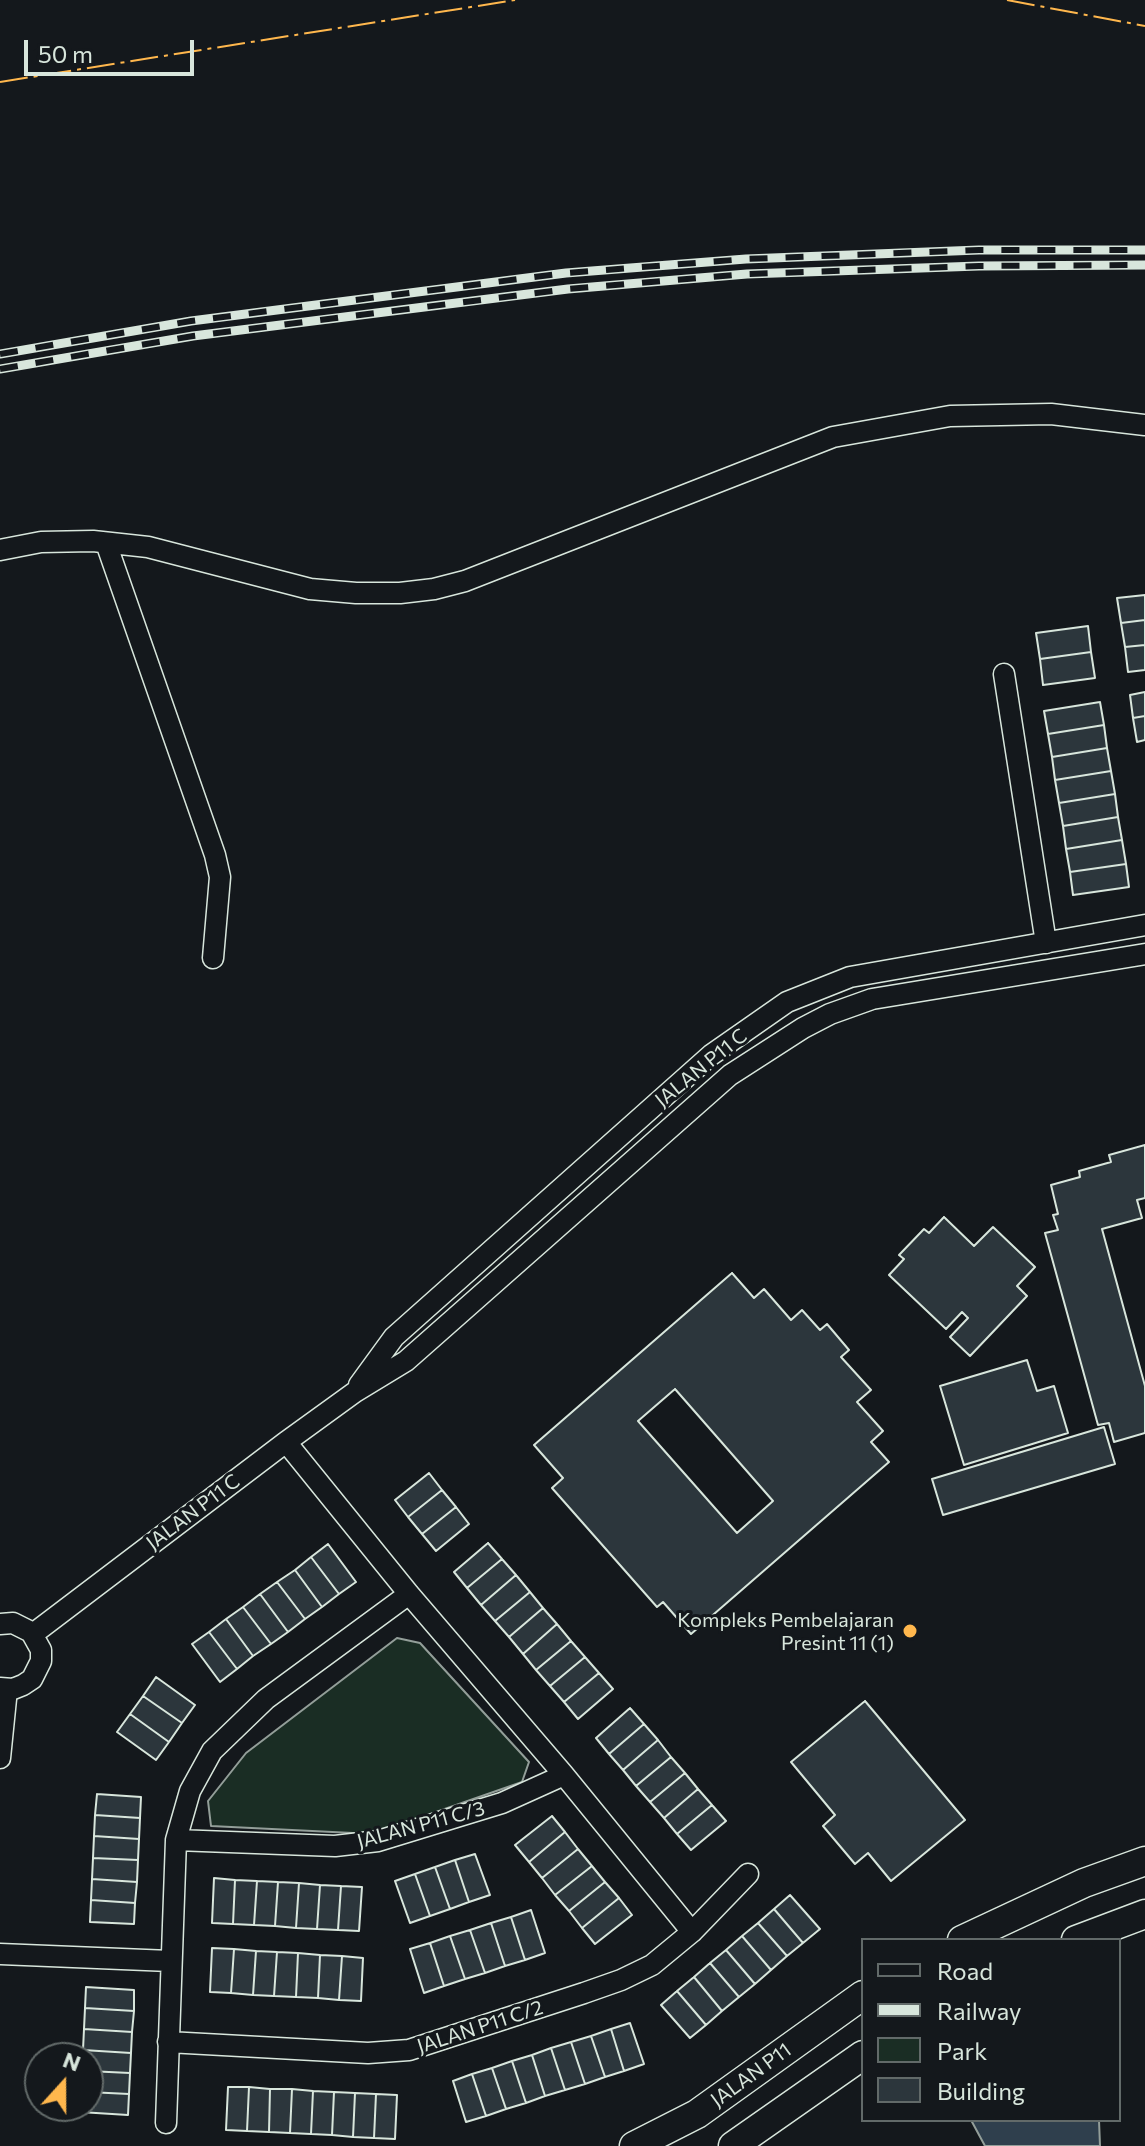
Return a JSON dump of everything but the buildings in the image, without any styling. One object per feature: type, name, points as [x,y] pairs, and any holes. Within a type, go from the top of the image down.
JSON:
[{"type":"main road","points":[[966,1938],[1084,1883],[1145,1861]]},
{"type":"main road","points":[[1081,1938],[1145,1914]]},
{"type":"main road","name":"JALAN P11","points":[[634,2146],[697,2114],[861,1996]]},
{"type":"main road","points":[[733,2146],[861,2056]]},
{"type":"street","points":[[0,550],[41,542],[106,543],[148,547],[310,589],[356,593],[434,589],[480,575],[833,437],[950,416],[1051,414],[1145,425]]},
{"type":"street","points":[[106,543],[215,855],[220,877],[213,958]]},
{"type":"street","points":[[1004,674],[1046,943]]},
{"type":"street","name":"JALAN P11 C","points":[[355,1392],[394,1337],[711,1055],[787,1002],[850,977],[1145,925]]},
{"type":"street","name":"JALAN P11 C","points":[[33,1634],[286,1442],[355,1392],[406,1361],[730,1075],[803,1028],[830,1014],[872,999],[1145,954]]},
{"type":"street","points":[[286,1442],[692,1932]]},
{"type":"street","points":[[166,2123],[176,1840],[190,1791],[212,1751],[266,1699],[409,1594]]},
{"type":"street","points":[[0,1624],[23,1626],[33,1634],[41,1650],[38,1671],[23,1685],[4,1688],[0,1758]]},
{"type":"street","name":"JALAN P11 C/3","points":[[176,1840],[335,1846],[378,1841],[502,1803],[564,1775]]},
{"type":"street","name":"JALAN P11 C/2","points":[[168,2042],[368,2053],[409,2050],[621,1980],[652,1965],[692,1932],[748,1874]]},
{"type":"street","points":[[0,1954],[170,1961]]},
{"type":"green space","points":[[397,1638],[420,1643],[529,1762],[522,1782],[373,1834],[211,1826],[208,1801],[246,1753]]},
{"type":"water","points":[[972,2122],[1099,2122],[1100,2146],[985,2146]]},
{"type":"railway","points":[[0,354],[191,321],[566,273],[746,259],[979,250],[1145,250]]},
{"type":"railway","points":[[0,369],[193,336],[568,289],[747,274],[979,266],[1145,265]]},
{"type":"power","points":[[0,82],[515,0]]},
{"type":"power","points":[[1007,0],[1145,26]]},
{"type":"place","name":"Kompleks Pembelajaran Presint 11 (1)","points":[[910,1631]]}]
